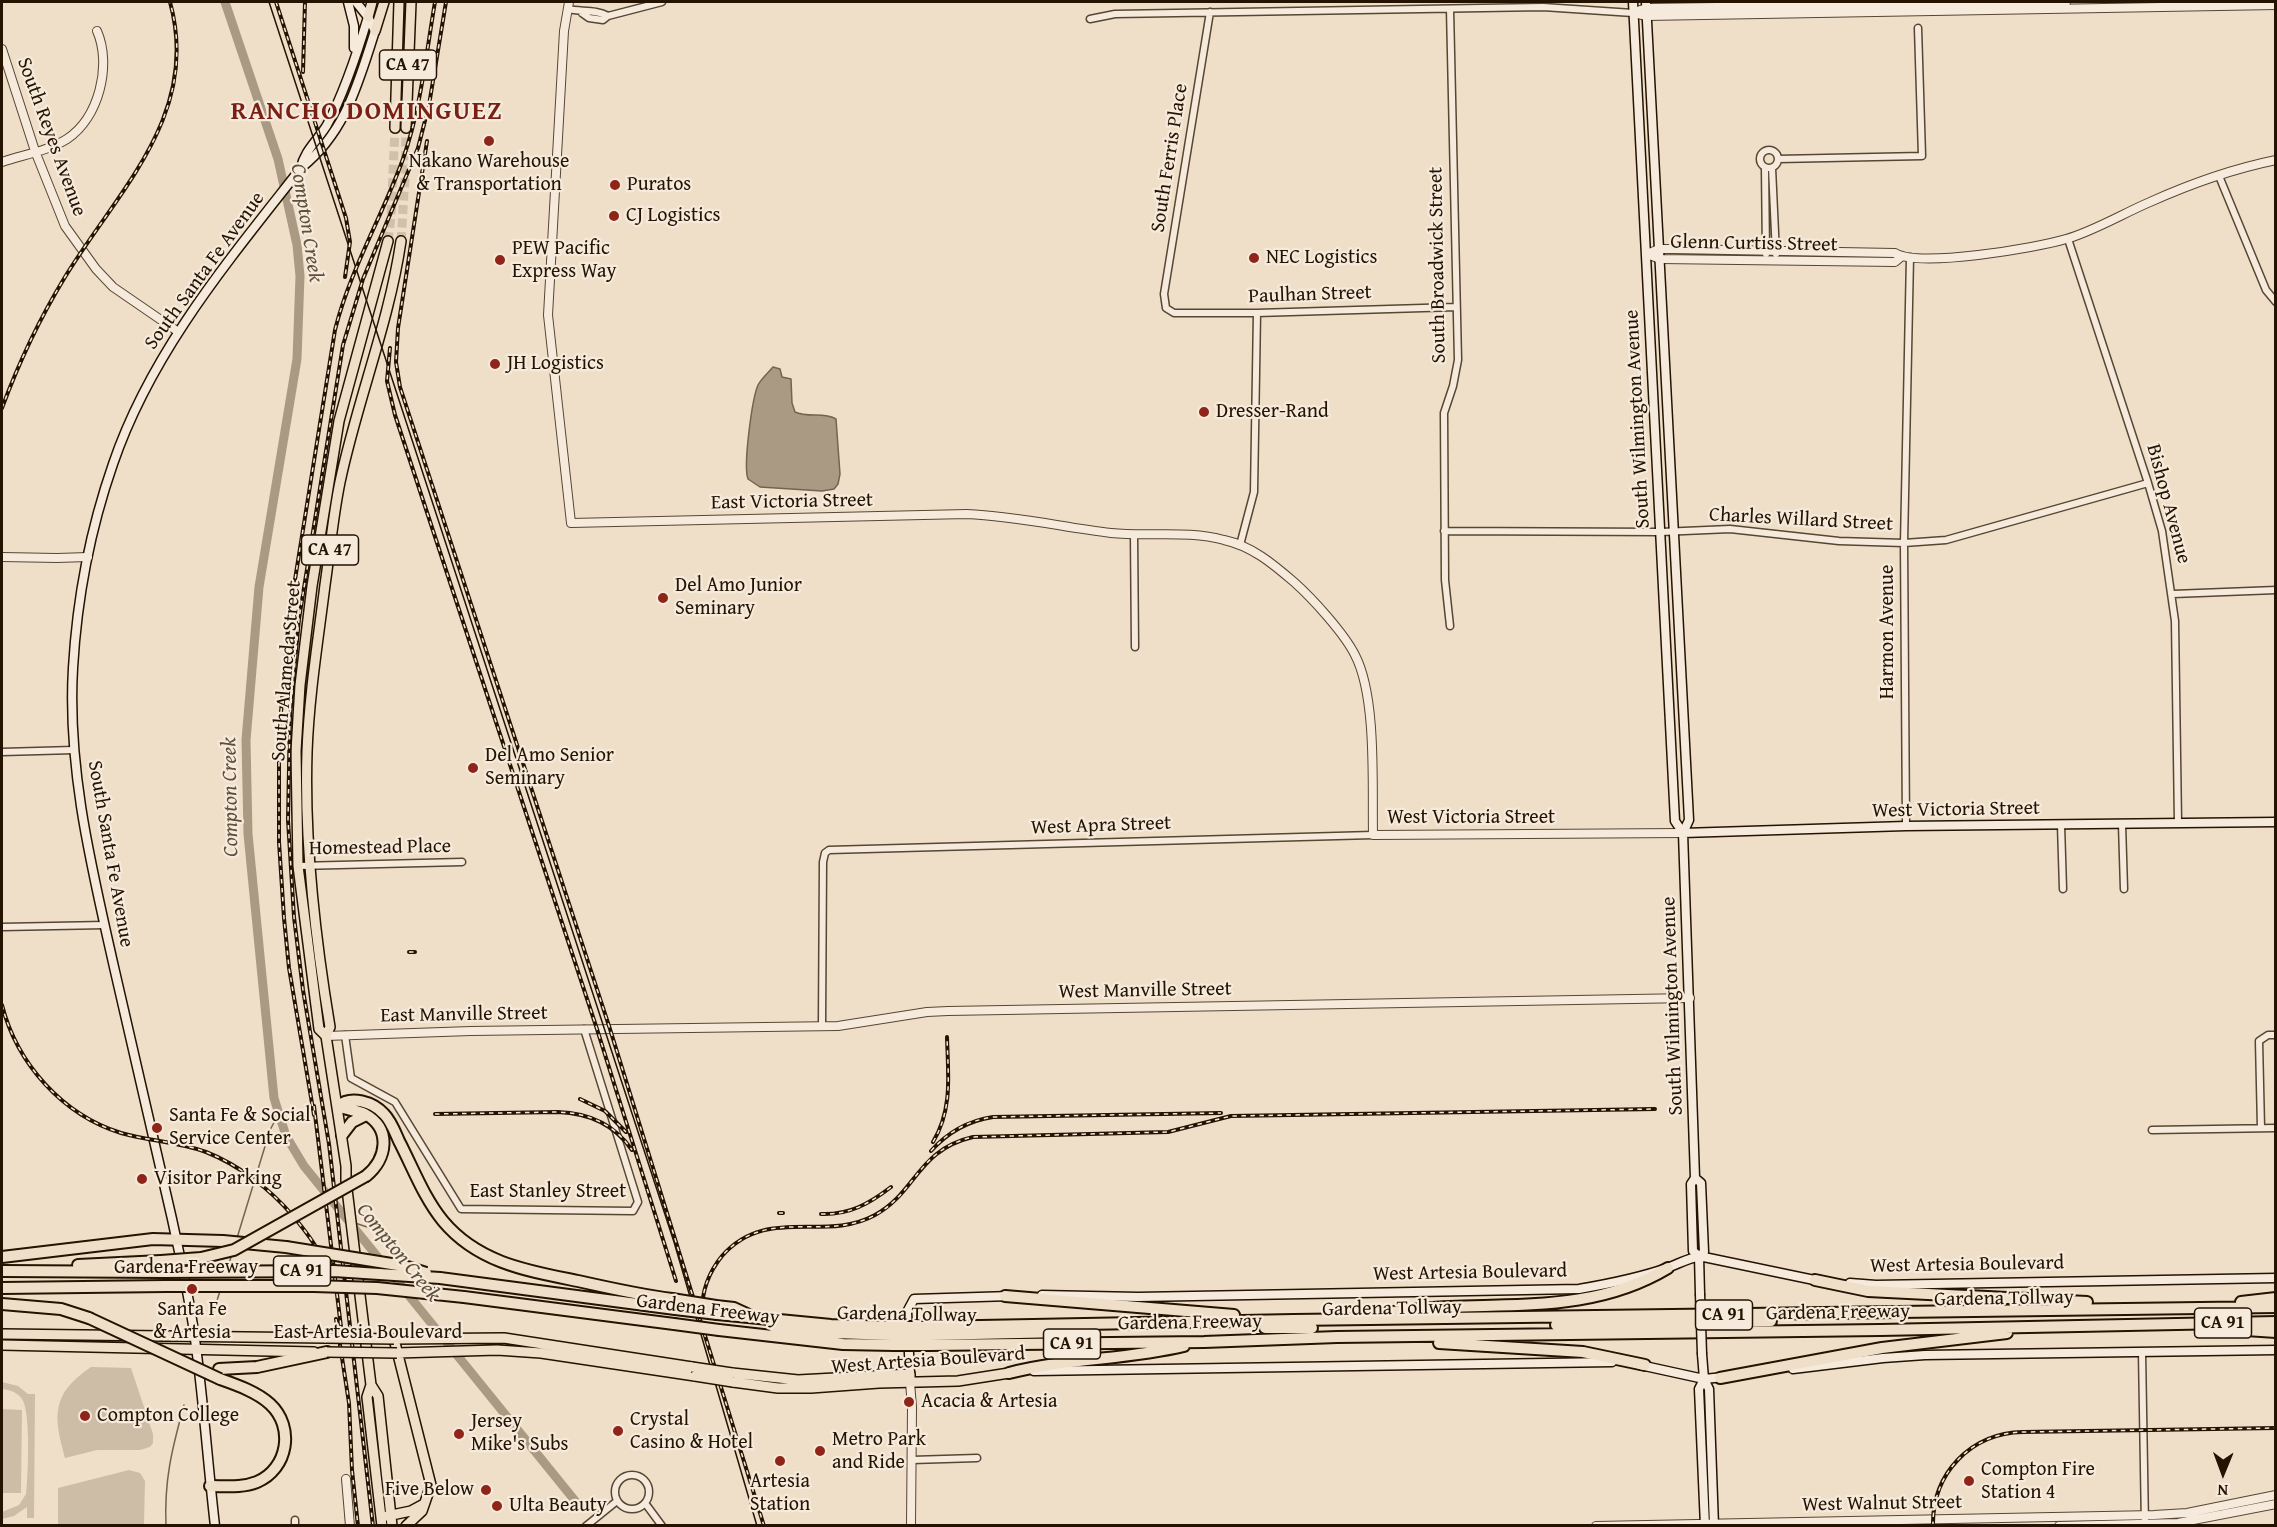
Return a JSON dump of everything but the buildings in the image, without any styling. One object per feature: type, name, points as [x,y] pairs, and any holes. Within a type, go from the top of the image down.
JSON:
[{"type":"highway","points":[[338,1106],[341,1103],[359,1101],[373,1106],[385,1115],[428,1198],[443,1221],[477,1251],[499,1262],[521,1269],[642,1296],[674,1312],[718,1318]]},
{"type":"highway","points":[[2,1283],[164,1275],[201,1258],[234,1250],[366,1176],[381,1159],[384,1144],[379,1127],[366,1115],[338,1106]]},
{"type":"highway","points":[[342,1135],[352,1122],[366,1115]]},
{"type":"highway","points":[[2,1257],[130,1241],[176,1239],[223,1241],[286,1247],[404,1266],[446,1279]]},
{"type":"highway","points":[[1335,1321],[1438,1308],[1542,1304],[1579,1300],[1632,1287],[1668,1268]]},
{"type":"highway","points":[[2,1270],[164,1275]]},
{"type":"highway","name":"Gardena Freeway","points":[[2,1288],[164,1275],[334,1271],[446,1279],[514,1288],[524,1295],[718,1318],[834,1343],[894,1336],[1294,1320],[2276,1307]]},
{"type":"highway","name":"Gardena Freeway","points":[[164,1275],[462,1294],[637,1319],[674,1312]]},
{"type":"highway","points":[[1815,1280],[1868,1291],[2099,1302],[2113,1308]]},
{"type":"highway","points":[[1005,1296],[1294,1320]]},
{"type":"highway","points":[[2175,1308],[2276,1298]]},
{"type":"highway","points":[[2,1304],[61,1309],[89,1318],[219,1374],[259,1396],[274,1409],[285,1431],[285,1447],[276,1467],[260,1480],[235,1486],[210,1486]]},
{"type":"highway","name":"Gardena Freeway","points":[[718,1318],[734,1308],[758,1319],[894,1336],[928,1336],[941,1345],[2276,1322]]},
{"type":"highway","name":"Gardena Tollway","points":[[928,1336],[1240,1328],[2276,1312]]},
{"type":"highway","name":"Gardena Tollway","points":[[941,1345],[948,1339],[2276,1317]]},
{"type":"highway","points":[[2171,1324],[2276,1332]]},
{"type":"highway","points":[[1720,1377],[1930,1341],[2093,1325]]},
{"type":"highway","points":[[1337,1337],[1583,1352],[1645,1365]]},
{"type":"highway","points":[[1010,1373],[1036,1366],[1159,1352],[1204,1342]]},
{"type":"highway","points":[[219,1374],[327,1352]]},
{"type":"main road","points":[[348,2],[355,35],[352,69]]},
{"type":"main road","points":[[356,2],[368,17],[375,31]]},
{"type":"main road","points":[[368,17],[372,2]]},
{"type":"main road","points":[[375,31],[384,2]]},
{"type":"main road","name":"CA 47","points":[[394,128],[399,2]]},
{"type":"main road","name":"CA 47","points":[[405,128],[411,2]]},
{"type":"main road","name":"South Wilmington Avenue","points":[[1633,2],[1676,821],[1683,833]]},
{"type":"main road","name":"South Wilmington Avenue","points":[[1647,9],[1689,820],[1683,833],[1695,1178],[1701,1183],[1704,1252],[1699,1256],[1704,1379],[1699,1389],[1709,1524]]},
{"type":"main road","name":"South Santa Fe Avenue","points":[[301,168],[303,156],[316,141],[352,69],[368,17]]},
{"type":"main road","name":"South Santa Fe Avenue","points":[[214,1526],[195,1337],[176,1239],[85,827],[74,750],[73,668],[87,557],[95,523],[116,456],[141,397],[177,331],[301,168],[322,150],[346,112],[375,31]]},
{"type":"main road","points":[[335,107],[346,112]]},
{"type":"main road","name":"South Alameda Street","points":[[326,1036],[319,1029],[298,866],[296,751],[300,685],[312,586],[339,421],[388,241]]},
{"type":"main road","name":"South Alameda Street","points":[[392,1526],[378,1396],[371,1385],[357,1281],[346,1166],[326,1036],[330,1027],[318,958],[310,866],[307,752],[311,685],[339,485],[352,427],[391,298],[401,241]]},
{"type":"main road","points":[[306,636],[318,638]]},
{"type":"main road","points":[[2122,824],[2276,822]]},
{"type":"main road","name":"West Victoria Street","points":[[1683,833],[1906,826],[2122,824]]},
{"type":"main road","name":"West Artesia Boulevard","points":[[910,1378],[907,1312],[914,1299],[1058,1294],[1138,1297],[1545,1291],[1579,1289],[1607,1284],[1668,1268],[1699,1256],[1815,1280],[1876,1285],[2276,1278]]},
{"type":"main road","name":"East Artesia Boulevard","points":[[2,1334],[394,1339],[486,1337],[733,1378]]},
{"type":"main road","points":[[394,1339],[430,1478],[430,1491],[423,1512],[406,1526]]},
{"type":"main road","name":"East Artesia Boulevard","points":[[2,1346],[327,1352],[398,1357],[497,1350],[557,1350]]},
{"type":"main road","name":"West Artesia Boulevard","points":[[733,1378],[778,1388],[800,1388],[910,1378],[958,1381],[1010,1373],[1602,1361],[1645,1365],[1704,1379],[1883,1358],[2276,1350]]},
{"type":"main road","name":"South Alameda Street","points":[[371,1385],[367,1397],[381,1521]]},
{"type":"main road","points":[[388,1492],[398,1505],[411,1511]]},
{"type":"main road","points":[[381,1521],[391,1515],[411,1511],[426,1502]]},
{"type":"street","points":[[569,5],[582,12],[608,16],[662,2]]},
{"type":"street","points":[[1315,11],[1316,2]]},
{"type":"street","points":[[1972,5],[2066,2]]},
{"type":"street","name":"East Victoria Street","points":[[569,5],[564,31],[548,315],[571,523],[967,514],[1033,520]]},
{"type":"street","points":[[1090,19],[1114,14],[1543,7],[1633,13],[1647,9],[1972,5],[2276,5]]},
{"type":"street","name":"South Broadwick Street","points":[[1450,9],[1458,360],[1444,413],[1445,580],[1450,626]]},
{"type":"street","name":"South Ferris Place","points":[[1166,308],[1164,294],[1210,12]]},
{"type":"street","points":[[1766,260],[1769,168],[1778,159],[1922,156],[1918,28]]},
{"type":"street","points":[[2,162],[68,138],[78,129],[91,111],[104,70],[104,52],[98,31]]},
{"type":"street","name":"South Reyes Avenue","points":[[2,49],[35,151],[65,226],[94,267],[113,286],[177,331]]},
{"type":"street","points":[[1769,168],[1760,162],[1762,152],[1773,151],[1778,159]]},
{"type":"street","name":"Glenn Curtiss Street","points":[[1647,254],[1659,249],[1895,253],[1901,257],[1951,257],[2011,251],[2068,239],[2170,193],[2276,160]]},
{"type":"street","points":[[1769,168],[1776,260]]},
{"type":"street","points":[[2219,176],[2266,290],[2276,302]]},
{"type":"street","name":"Bishop Avenue","points":[[2068,239],[2162,531],[2173,594],[2175,621],[2178,824]]},
{"type":"street","name":"Glenn Curtiss Street","points":[[1647,254],[1660,259],[1895,262],[1901,257]]},
{"type":"street","name":"Harmon Avenue","points":[[1906,826],[1904,543],[1910,257]]},
{"type":"street","name":"Paulhan Street","points":[[1166,308],[1174,313],[1257,313],[1456,307]]},
{"type":"street","points":[[1240,545],[1254,492],[1257,313]]},
{"type":"street","name":"Charles Willard Street","points":[[1444,531],[1674,532],[1730,529],[1839,541],[1904,543],[1957,537],[2148,483]]},
{"type":"street","name":"West Victoria Street","points":[[1033,520],[1134,535],[1210,537],[1240,545],[1268,560],[1301,588],[1355,655],[1367,693],[1372,763],[1373,835],[1683,833]]},
{"type":"street","points":[[1134,535],[1135,647]]},
{"type":"street","points":[[2,557],[87,557]]},
{"type":"street","points":[[2173,594],[2276,590]]},
{"type":"street","points":[[2,752],[74,750]]},
{"type":"street","points":[[2122,824],[2124,889]]},
{"type":"street","points":[[2061,825],[2063,889]]},
{"type":"street","name":"West Apra Street","points":[[822,1025],[823,862],[825,853],[829,850],[1373,835]]},
{"type":"street","name":"Homestead Place","points":[[298,866],[462,862]]},
{"type":"street","points":[[2,927],[105,925]]},
{"type":"street","name":"West Manville Street","points":[[602,1028],[864,1023],[927,1011],[1690,998]]},
{"type":"street","name":"East Manville Street","points":[[326,1036],[602,1028]]},
{"type":"street","name":"East Stanley Street","points":[[345,1035],[351,1078],[395,1102],[461,1209],[626,1212],[637,1207],[637,1196],[584,1029]]},
{"type":"street","points":[[2261,1128],[2259,1041],[2268,1035],[2276,1035]]},
{"type":"street","points":[[2152,1130],[2276,1128]]},
{"type":"street","points":[[2142,1352],[2145,1525]]},
{"type":"street","points":[[910,1378],[911,1526]]},
{"type":"street","points":[[912,1460],[977,1458]]},
{"type":"street","points":[[627,1475],[634,1475],[644,1480],[649,1493],[645,1503],[630,1509],[621,1505],[614,1491],[618,1482],[627,1475]]},
{"type":"street","points":[[346,1479],[350,1526]]},
{"type":"street","name":"West Walnut Street","points":[[1596,1526],[2145,1515],[2187,1513],[2276,1495]]},
{"type":"street","points":[[586,1526],[617,1501]]},
{"type":"street","points":[[645,1503],[662,1526]]},
{"type":"street","points":[[2059,1526],[2178,1523],[2276,1504]]},
{"type":"shaded area","points":[[773,367],[780,369],[782,377],[791,379],[792,403],[795,412],[836,419],[840,474],[838,484],[834,489],[822,491],[760,487],[748,479],[747,447],[756,393],[758,385]]},
{"type":"shaded area","points":[[91,1367],[131,1368],[153,1434],[153,1443],[150,1447],[140,1450],[97,1450],[65,1458],[58,1430],[58,1407],[68,1387]]},
{"type":"shaded area","points":[[2,1382],[18,1386],[28,1394],[35,1394],[34,1518],[27,1518],[27,1507],[14,1516],[2,1519],[2,1512],[19,1505],[26,1494],[28,1445],[25,1406],[18,1395],[2,1389]]},
{"type":"shaded area","points":[[2,1409],[22,1410],[21,1493],[2,1493]]},
{"type":"shaded area","points":[[129,1470],[140,1473],[145,1481],[144,1525],[58,1525],[58,1488]]},
{"type":"waterway","name":"Compton Creek","points":[[225,2],[278,159],[297,245],[300,276],[297,359],[259,587],[246,740],[248,834],[274,1098],[286,1136],[304,1166],[576,1502]]},
{"type":"waterway","points":[[237,1238],[270,1130],[279,1113]]},
{"type":"waterway","points":[[355,1223],[382,1232]]},
{"type":"waterway","points":[[228,1267],[231,1257]]},
{"type":"waterway","points":[[213,1313],[220,1291]]},
{"type":"waterway","points":[[166,1526],[166,1494],[170,1465],[184,1405]]},
{"type":"tunnel","points":[[388,241],[395,128]]},
{"type":"tunnel","points":[[401,241],[406,128]]},
{"type":"tram line","points":[[269,2],[674,1242],[757,1526]]},
{"type":"railway","points":[[2,408],[47,308],[65,277],[130,181],[165,115],[174,80],[177,42],[170,2]]},
{"type":"railway","points":[[276,2],[346,218],[350,242],[345,277]]},
{"type":"railway","points":[[303,72],[305,2]]},
{"type":"railway","points":[[314,1115],[289,968],[279,842],[279,736],[289,617],[335,330],[349,286],[395,181],[409,140],[422,81],[435,2]]},
{"type":"railway","points":[[373,1526],[329,1144],[303,990],[294,917],[288,820],[290,716],[299,619],[343,345],[363,279],[418,148],[429,105],[446,2]]},
{"type":"railway","points":[[427,141],[398,328],[396,362],[400,387],[610,1029],[764,1526]]},
{"type":"railway","points":[[390,348],[387,381],[395,415],[597,1029],[676,1281]]},
{"type":"railway","points":[[409,952],[415,952]]},
{"type":"railway","points":[[2,1005],[9,1027],[31,1067],[62,1100],[80,1114],[100,1125],[132,1136],[206,1152],[242,1171],[264,1187],[293,1216],[318,1251],[328,1275]]},
{"type":"railway","points":[[933,1142],[944,1117],[948,1091],[947,1037]]},
{"type":"railway","points":[[580,1099],[605,1111],[626,1132]]},
{"type":"railway","points":[[314,1106],[341,1327]]},
{"type":"railway","points":[[702,1311],[705,1289],[713,1268],[722,1256],[739,1241],[758,1232],[777,1228],[836,1226],[856,1223],[875,1215],[889,1206],[928,1161],[940,1151],[954,1143],[973,1137],[1168,1132],[1231,1116],[1655,1109]]},
{"type":"railway","points":[[435,1114],[558,1112],[580,1115],[609,1127],[632,1150]]},
{"type":"railway","points":[[931,1151],[959,1128],[993,1117],[1221,1113]]},
{"type":"railway","points":[[821,1214],[841,1213],[858,1207],[875,1199],[891,1187]]},
{"type":"railway","points":[[336,1319],[349,1403],[352,1470],[358,1526]]},
{"type":"railway","points":[[1933,1526],[1934,1507],[1947,1473],[1971,1448],[2004,1434],[2276,1428]]},
{"type":"place","name":"Nakano Warehouse & Transportation","points":[[489,141]]},
{"type":"place","name":"Puratos","points":[[615,185]]},
{"type":"place","name":"CJ Logistics","points":[[614,216]]},
{"type":"place","name":"NEC Logistics","points":[[1254,258]]},
{"type":"place","name":"PEW Pacific Express Way","points":[[500,260]]},
{"type":"place","name":"JH Logistics","points":[[495,364]]},
{"type":"place","name":"Dresser-Rand","points":[[1204,412]]},
{"type":"place","name":"Del Amo Junior Seminary","points":[[663,598]]},
{"type":"place","name":"Del Amo Senior Seminary","points":[[473,768]]},
{"type":"place","name":"Santa Fe & Social Service Center","points":[[157,1128]]},
{"type":"place","name":"Visitor Parking","points":[[142,1179]]},
{"type":"place","name":"Santa Fe & Artesia","points":[[192,1289]]},
{"type":"place","name":"Acacia & Artesia","points":[[909,1402]]},
{"type":"place","name":"Compton College","points":[[85,1416]]},
{"type":"place","name":"Crystal Casino & Hotel","points":[[618,1431]]},
{"type":"place","name":"Jersey Mike's Subs","points":[[459,1434]]},
{"type":"place","name":"Metro Park and Ride","points":[[820,1451]]},
{"type":"place","name":"Artesia Station","points":[[780,1461]]},
{"type":"place","name":"Compton Fire Station 4","points":[[1969,1481]]},
{"type":"place","name":"Five Below","points":[[486,1490]]},
{"type":"place","name":"Ulta Beauty","points":[[497,1506]]},
{"type":"district","name":"RANCHO DOMINGUEZ","points":[[367,112]]}]
